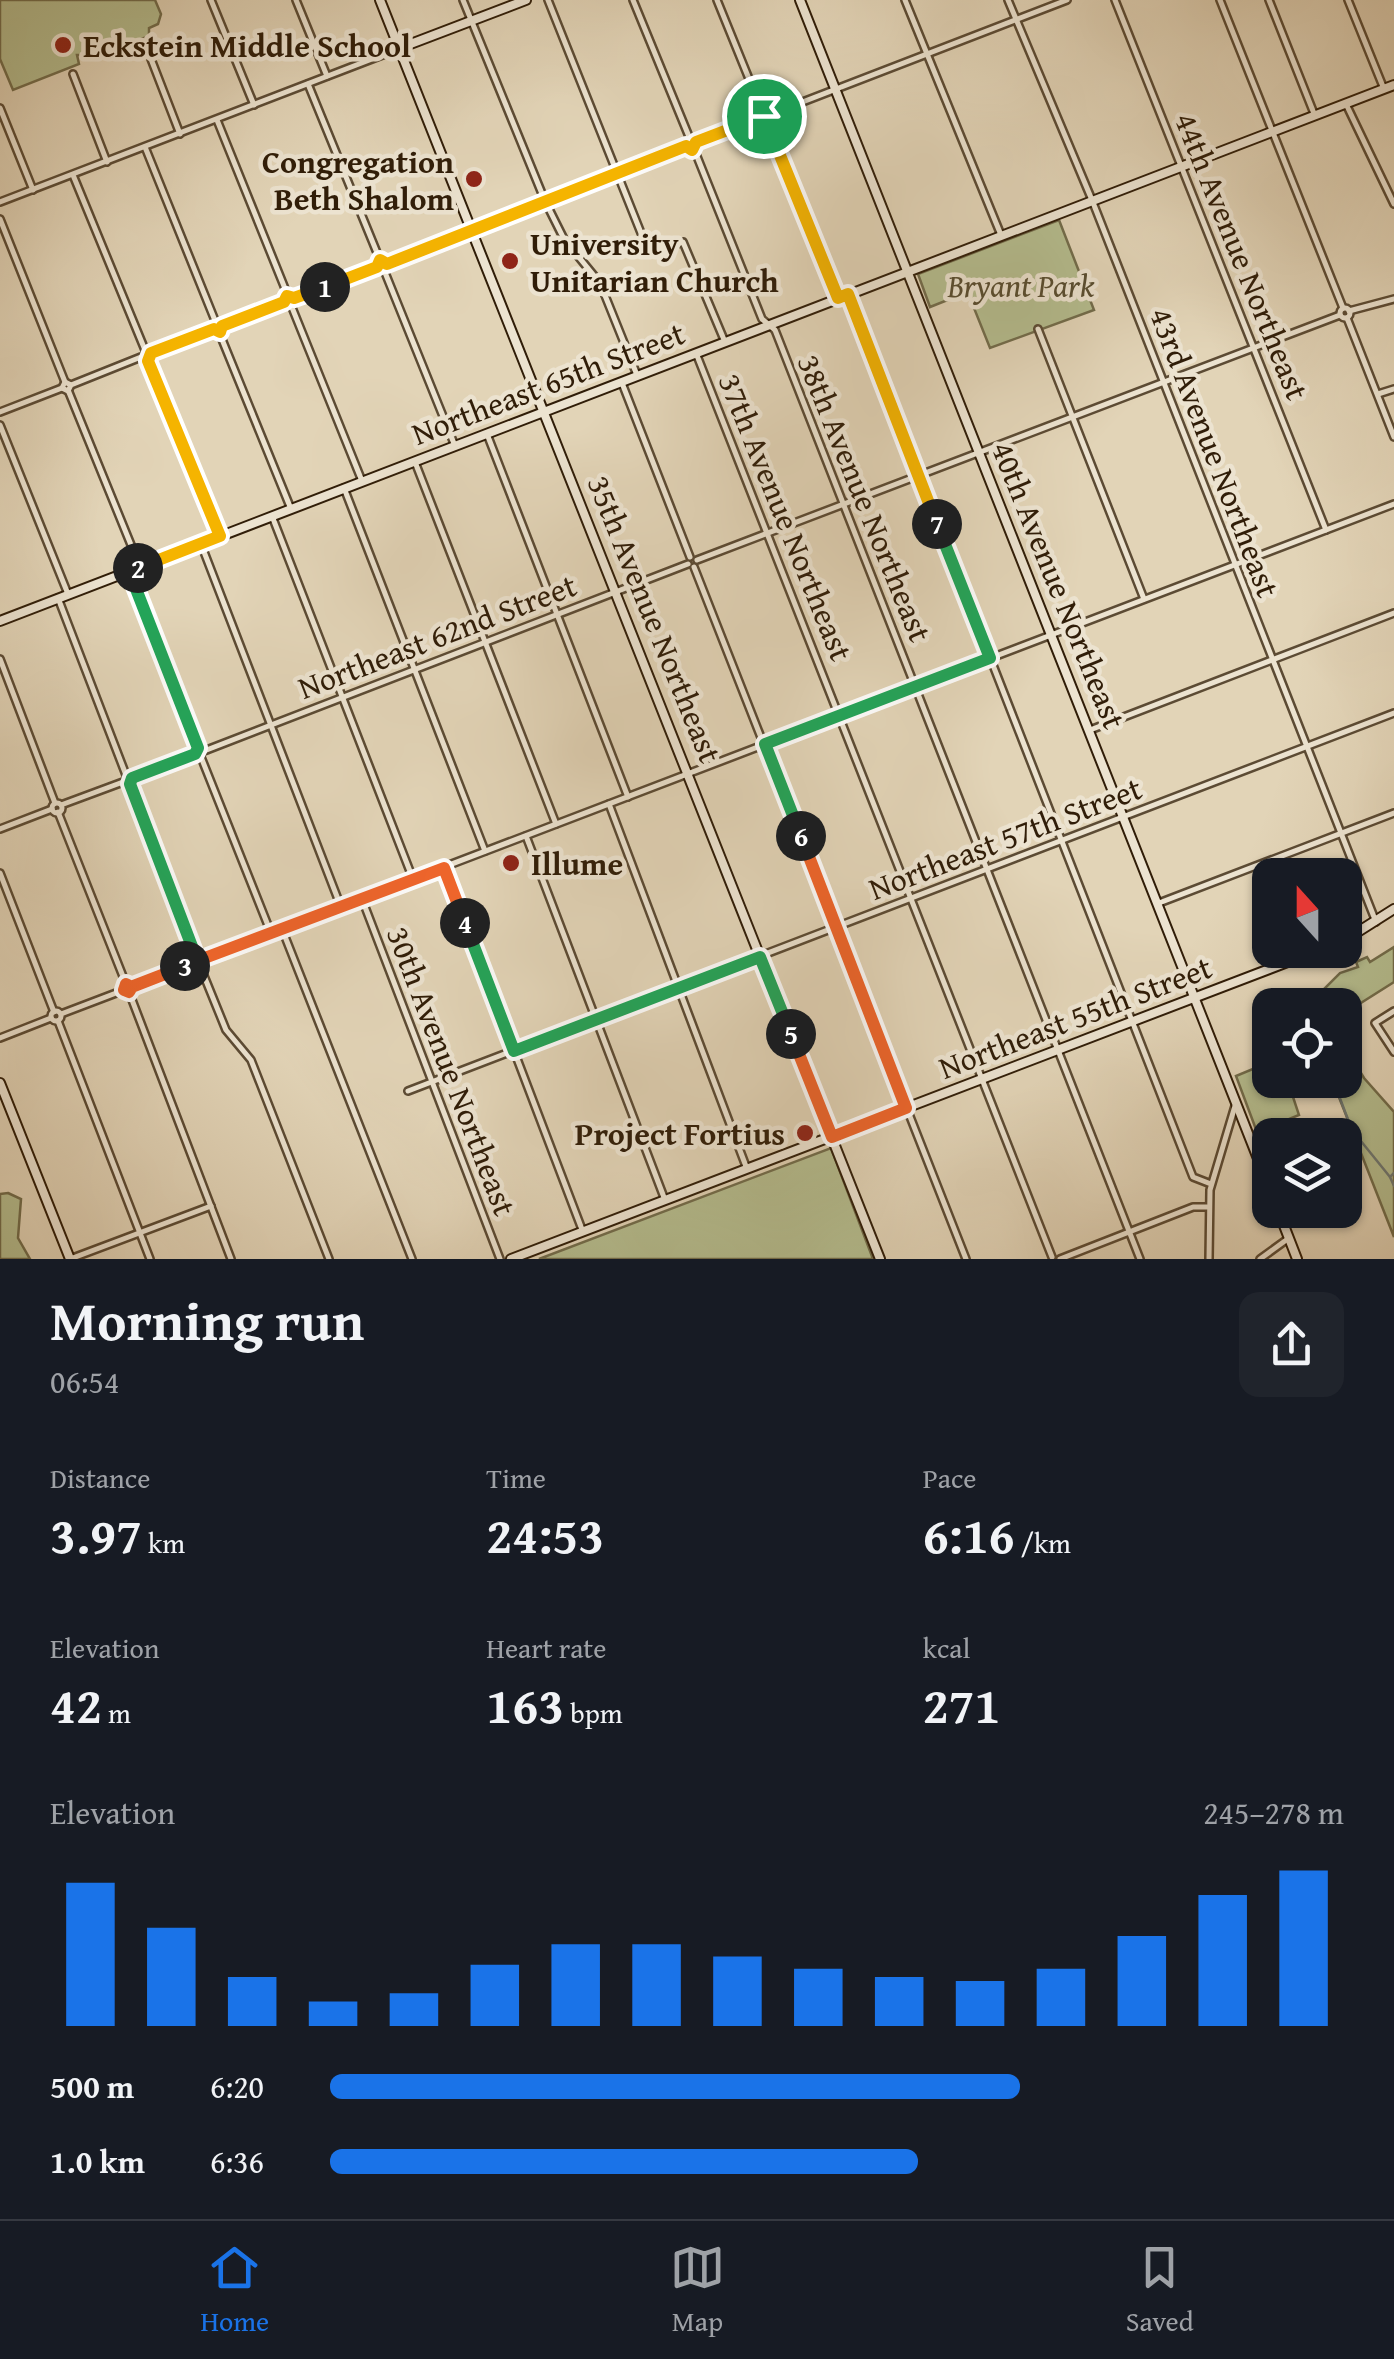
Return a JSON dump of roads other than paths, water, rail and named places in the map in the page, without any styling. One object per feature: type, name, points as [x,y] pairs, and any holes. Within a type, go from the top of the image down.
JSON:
[{"type":"main road","name":"35th Avenue Northeast","points":[[380,0],[880,1259]]},
{"type":"main road","points":[[400,48],[526,0]]},
{"type":"main road","name":"40th Avenue Northeast","points":[[800,0],[1252,1143]]},
{"type":"main road","name":"Northeast 65th Street","points":[[0,620],[1394,86]]},
{"type":"main road","points":[[1362,930],[1394,909]]},
{"type":"main road","name":"Northeast 55th Street","points":[[511,1259],[1273,968]]},
{"type":"main road","points":[[0,1083],[70,1259]]},
{"type":"main road","points":[[1285,1228],[1298,1259]]},
{"type":"street","points":[[212,0],[254,105]]},
{"type":"street","points":[[296,0],[328,76]]},
{"type":"street","points":[[463,0],[545,201],[564,239],[600,284],[637,375]]},
{"type":"street","points":[[548,0],[617,174]]},
{"type":"street","name":"38th Avenue Northeast","points":[[633,0],[762,318],[769,324],[843,504],[1140,1259]]},
{"type":"street","points":[[717,0],[919,476],[1193,1177],[1211,1184]]},
{"type":"street","points":[[905,0],[1001,235]]},
{"type":"street","name":"43rd Avenue Northeast","points":[[1008,0],[1092,200],[1376,922]]},
{"type":"street","points":[[0,413],[1067,0]]},
{"type":"street","name":"44th Avenue Northeast","points":[[1115,0],[1326,530]]},
{"type":"street","points":[[1220,0],[1394,437]]},
{"type":"street","points":[[1269,0],[1315,116]]},
{"type":"street","points":[[1348,0],[1384,89]]},
{"type":"street","points":[[146,46],[180,134]]},
{"type":"street","points":[[0,202],[400,48]]},
{"type":"street","points":[[72,74],[108,162]]},
{"type":"street","points":[[308,84],[454,446]]},
{"type":"street","points":[[1346,104],[1394,204]]},
{"type":"street","points":[[0,108],[33,190]]},
{"type":"street","points":[[217,120],[362,481]]},
{"type":"street","points":[[145,148],[291,508]]},
{"type":"street","name":"37th Avenue Northeast","points":[[617,174],[650,253],[683,242],[724,342]]},
{"type":"street","points":[[73,175],[220,536]]},
{"type":"street","points":[[0,220],[140,567]]},
{"type":"street","name":"Northeast 62nd Street","points":[[0,829],[1254,347],[1394,299]]},
{"type":"street","points":[[1038,329],[1144,599]]},
{"type":"street","name":"37th Avenue Northeast","points":[[696,352],[1055,1258]]},
{"type":"street","points":[[621,381],[966,1259]]},
{"type":"street","points":[[1376,394],[1394,390]]},
{"type":"street","points":[[0,425],[68,594]]},
{"type":"street","points":[[487,434],[628,797]]},
{"type":"street","points":[[415,462],[556,824]]},
{"type":"street","points":[[344,488],[485,852]]},
{"type":"street","points":[[0,1038],[1394,504]]},
{"type":"street","points":[[272,516],[412,879]]},
{"type":"street","name":"30th Avenue Northeast","points":[[201,544],[341,906]]},
{"type":"street","points":[[129,571],[271,934]]},
{"type":"street","points":[[58,598],[226,1030],[250,1060],[329,1259]]},
{"type":"street","points":[[1090,730],[1394,613]]},
{"type":"street","points":[[0,659],[232,1259]]},
{"type":"street","name":"Northeast 57th Street","points":[[408,1091],[1394,713]]},
{"type":"street","points":[[609,804],[747,1169]]},
{"type":"street","points":[[1158,903],[1394,813]]},
{"type":"street","points":[[526,836],[665,1200]]},
{"type":"street","points":[[444,868],[583,1232]]},
{"type":"street","points":[[0,873],[150,1259]]},
{"type":"street","name":"30th Avenue Northeast","points":[[362,899],[500,1259]]},
{"type":"street","points":[[282,929],[412,1259]]},
{"type":"street","points":[[1394,1010],[1375,1023],[1394,1052]]},
{"type":"street","points":[[1208,1259],[1211,1184],[1236,1103]]},
{"type":"street","points":[[70,1259],[211,1206]]},
{"type":"street","points":[[1055,1258],[1194,1208],[1208,1208]]},
{"type":"street","points":[[1260,1259],[1289,1238]]},
{"type":"waterway","points":[[1340,1098],[1352,1130],[1390,1177]]},
{"type":"waterway","points":[[1394,1173],[1390,1177],[1394,1186]]},
{"type":"place","name":"Eckstein Middle School","points":[[63,45]]},
{"type":"place","name":"Congregation Beth Shalom","points":[[474,179]]},
{"type":"place","name":"University Unitarian Church","points":[[510,261]]},
{"type":"place","name":"Illume","points":[[511,863]]},
{"type":"place","name":"Project Fortius","points":[[805,1133]]},
{"type":"park label","name":"Bryant Park","points":[[1021,285]]}]
